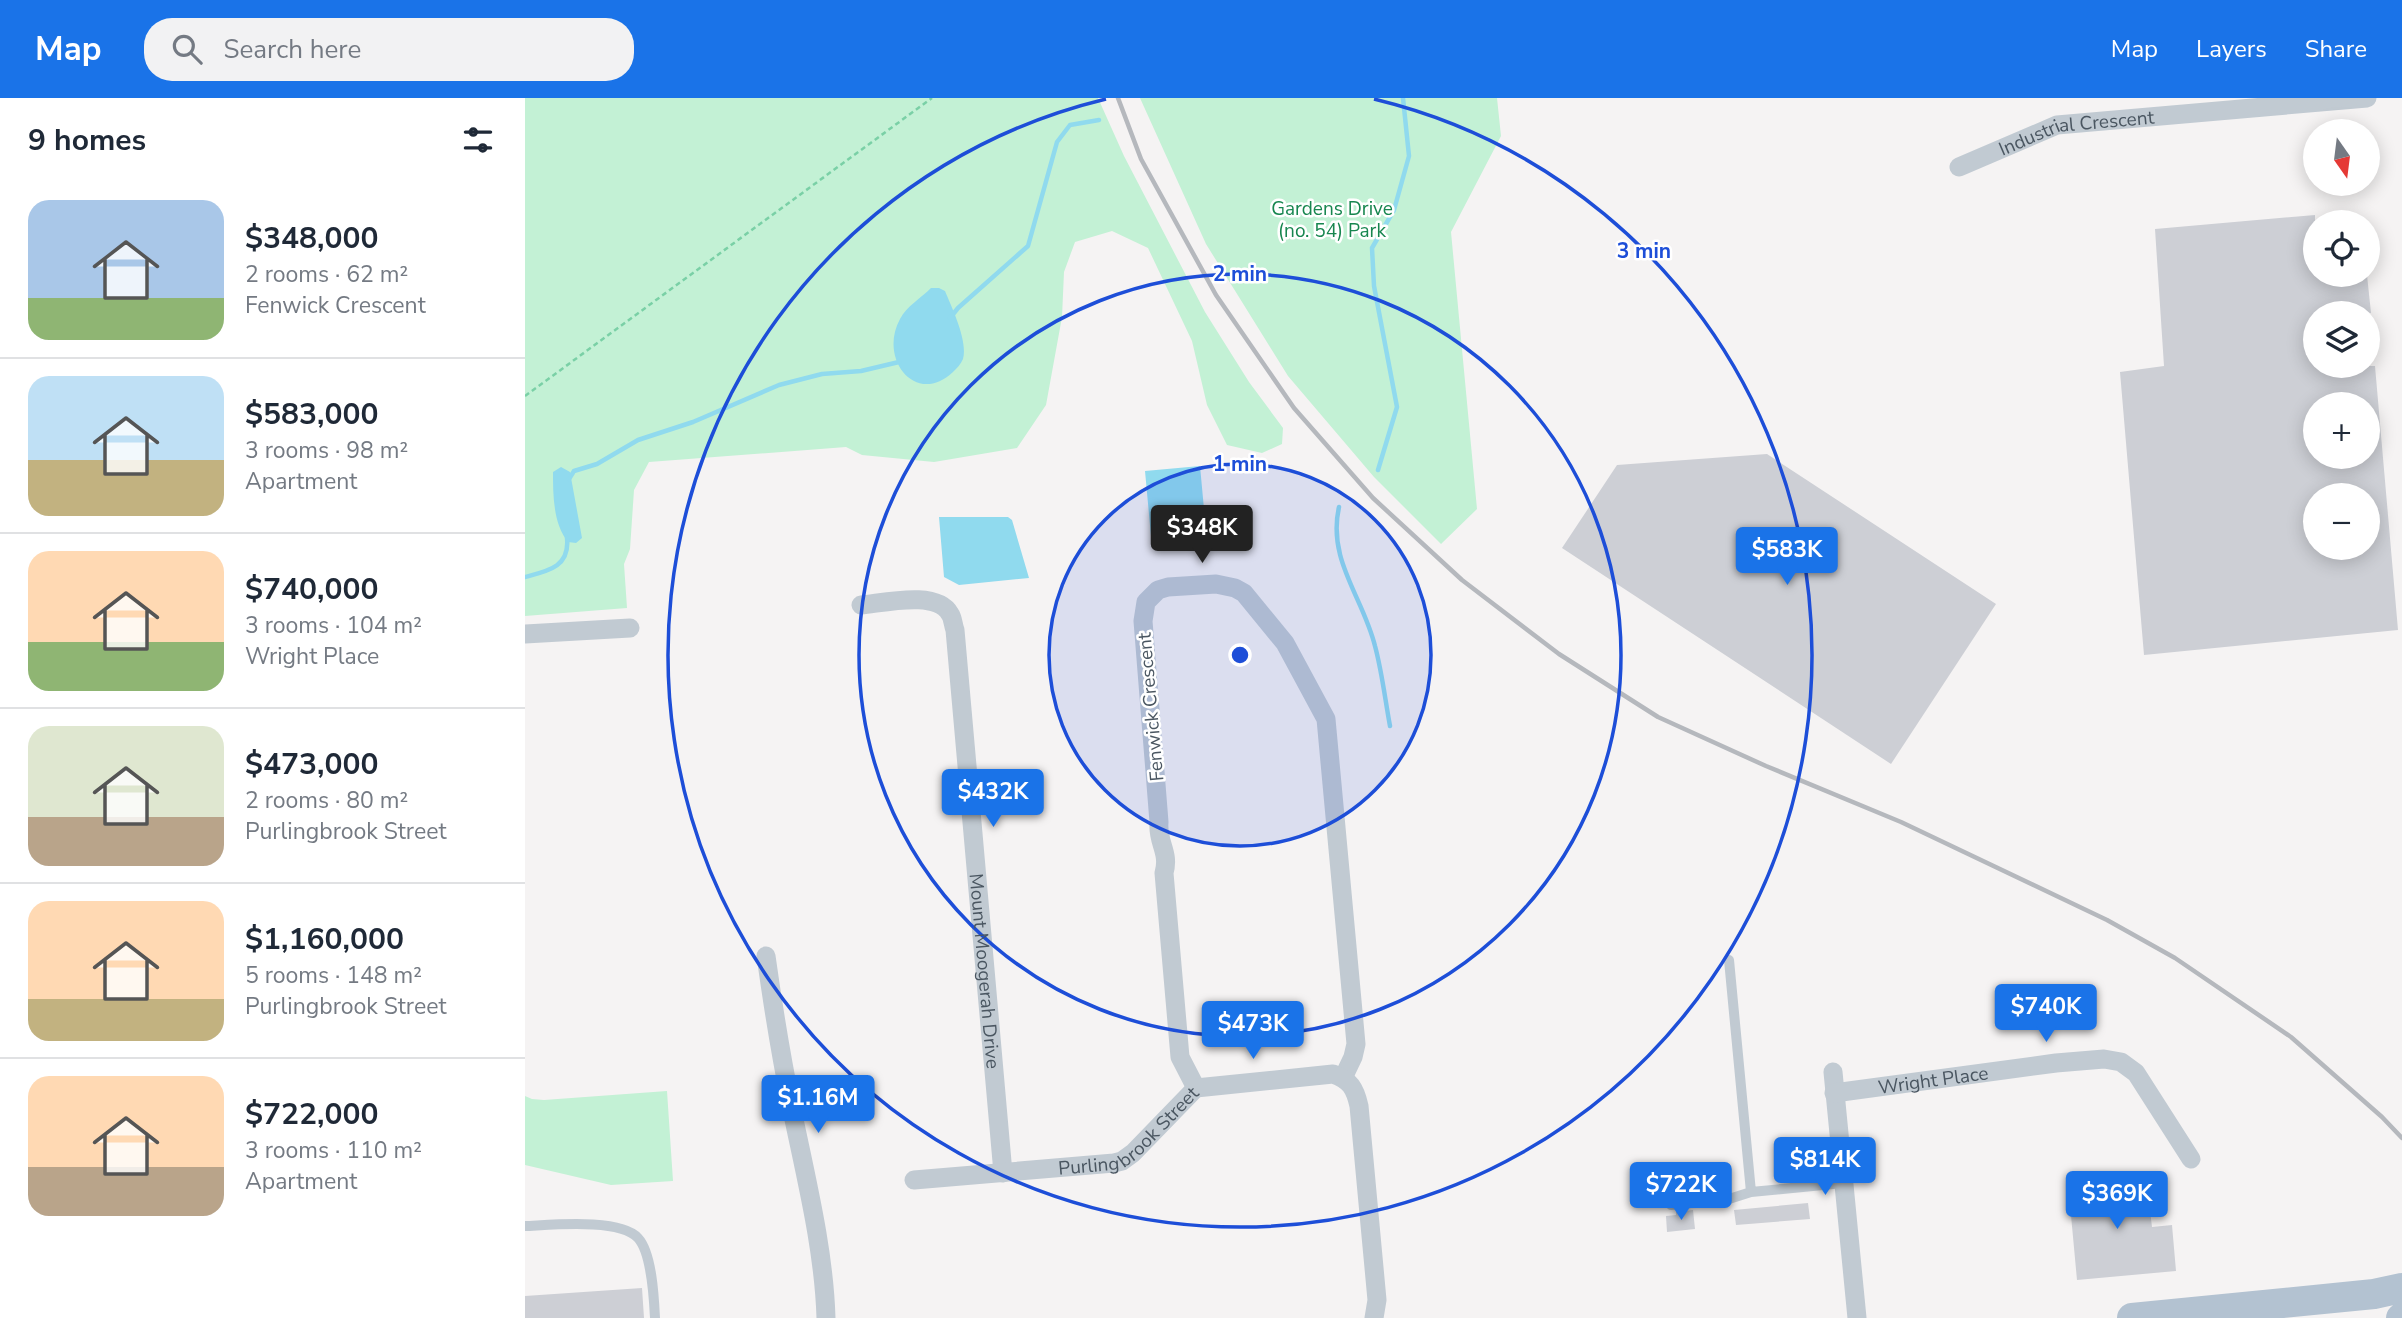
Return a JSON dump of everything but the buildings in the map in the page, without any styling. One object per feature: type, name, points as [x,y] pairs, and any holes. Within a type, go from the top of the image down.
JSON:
[{"type":"main road","points":[[2133,1318],[2374,1294],[2402,1288]]},
{"type":"street","name":"Industrial Crescent","points":[[1959,167],[2057,125],[2367,98]]},
{"type":"street","name":"Fenwick Crescent","points":[[1196,1088],[1181,1057],[1164,873],[1167,861],[1157,832],[1159,822],[1143,621],[1146,602],[1159,590],[1168,587],[1216,584],[1244,593],[1280,635],[1328,725],[1356,1044],[1343,1078]]},
{"type":"street","name":"Mount Moogerah Drive","points":[[861,605],[923,599],[938,603],[950,613],[955,630],[1003,1173]]},
{"type":"street","points":[[525,634],[630,628]]},
{"type":"street","points":[[766,956],[783,1068],[810,1197],[826,1318]]},
{"type":"street","name":"Wright Place","points":[[1835,1093],[2056,1063],[2104,1059],[2121,1062],[2136,1073],[2191,1159]]},
{"type":"street","points":[[1833,1072],[1857,1318]]},
{"type":"street","name":"Purlingbrook Street","points":[[914,1180],[1103,1166],[1122,1161],[1133,1153],[1196,1088],[1333,1074],[1343,1078]]},
{"type":"street","points":[[1343,1078],[1356,1091],[1359,1106],[1377,1300],[1374,1318]]},
{"type":"lane","points":[[1729,960],[1751,1192]]},
{"type":"lane","points":[[1671,1205],[1729,1199],[1751,1192],[1843,1183]]},
{"type":"lane","points":[[525,1226],[578,1223],[617,1228],[638,1237],[653,1278],[655,1318]]},
{"type":"path","points":[[525,396],[932,98]]},
{"type":"green space","points":[[525,98],[1098,98],[1124,156],[1205,312],[1249,382],[1283,428],[1282,444],[1262,453],[1227,445],[1207,405],[1192,341],[1148,248],[1112,231],[1075,242],[1064,272],[1062,317],[1046,405],[1017,448],[934,462],[862,455],[846,447],[649,462],[634,490],[630,549],[624,564],[627,608],[525,616]]},
{"type":"green space","name":"Gardens Drive (no. 54) Park","points":[[1140,98],[1497,98],[1501,136],[1451,232],[1477,509],[1441,544],[1374,477],[1288,376],[1206,244]]},
{"type":"green space","points":[[667,1091],[673,1181],[611,1185],[525,1165],[525,1096],[544,1100]]},
{"type":"water","points":[[931,288],[945,291],[959,325],[964,352],[962,361],[953,372],[939,381],[926,384],[914,381],[904,374],[897,363],[894,334],[903,314]]},
{"type":"water","points":[[1200,466],[1207,541],[1151,536],[1145,471]]},
{"type":"water","points":[[561,467],[570,472],[582,538],[576,543],[568,542],[557,518],[553,472]]},
{"type":"water","points":[[939,517],[1008,517],[1012,520],[1029,578],[959,585],[944,577]]},
{"type":"waterway","points":[[1378,470],[1397,407],[1374,286],[1372,248],[1394,210],[1409,156],[1403,98]]},
{"type":"waterway","points":[[950,318],[1028,246],[1057,142],[1070,125],[1099,120]]},
{"type":"waterway","points":[[569,479],[574,471],[597,464],[638,440],[693,422],[779,385],[822,374],[861,371],[899,362]]},
{"type":"waterway","points":[[1339,507],[1338,544],[1348,578],[1370,628],[1382,676],[1390,726]]},
{"type":"waterway","points":[[525,577],[549,570],[561,562],[567,548],[567,538]]},
{"type":"railway","points":[[1118,98],[1141,159],[1216,295],[1294,408],[1373,498],[1462,580],[1559,654],[1658,717],[1766,766],[1901,822],[2107,920],[2175,958],[2291,1037],[2402,1138]]}]
